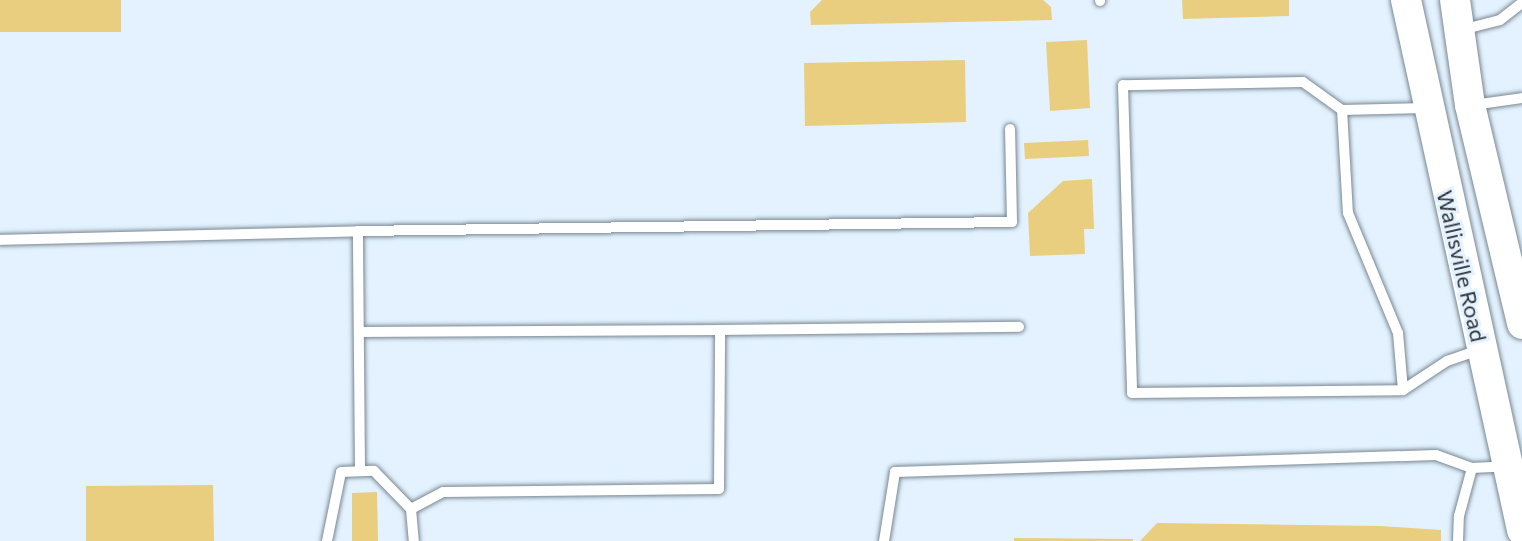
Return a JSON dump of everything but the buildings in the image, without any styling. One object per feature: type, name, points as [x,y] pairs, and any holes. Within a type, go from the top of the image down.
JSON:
[{"type":"main road","name":"Wallisville Road","points":[[1406,0],[1427,108],[1481,349],[1515,465],[1522,530]]},
{"type":"main road","name":"Wallisville Road","points":[[1455,0],[1470,105],[1521,317]]},
{"type":"main road","points":[[1427,108],[1470,105]]},
{"type":"lane","points":[[1459,30],[1500,20],[1522,3]]},
{"type":"lane","points":[[1427,108],[1342,110],[1303,82],[1123,85],[1132,393],[1403,390],[1448,361],[1481,349]]},
{"type":"lane","points":[[1470,105],[1522,98]]},
{"type":"lane","points":[[1342,110],[1348,213],[1398,333],[1403,390]]},
{"type":"lane","points":[[0,240],[358,231],[1012,222],[1010,129]]},
{"type":"lane","points":[[358,231],[360,471]]},
{"type":"lane","points":[[359,332],[1019,327]]},
{"type":"lane","points":[[411,509],[443,492],[719,489],[720,330]]},
{"type":"lane","points":[[884,541],[895,472],[1436,455],[1472,468],[1515,465]]},
{"type":"lane","points":[[1458,541],[1459,516],[1472,468]]},
{"type":"lane","points":[[327,541],[341,472],[374,471],[411,509],[414,541]]}]
